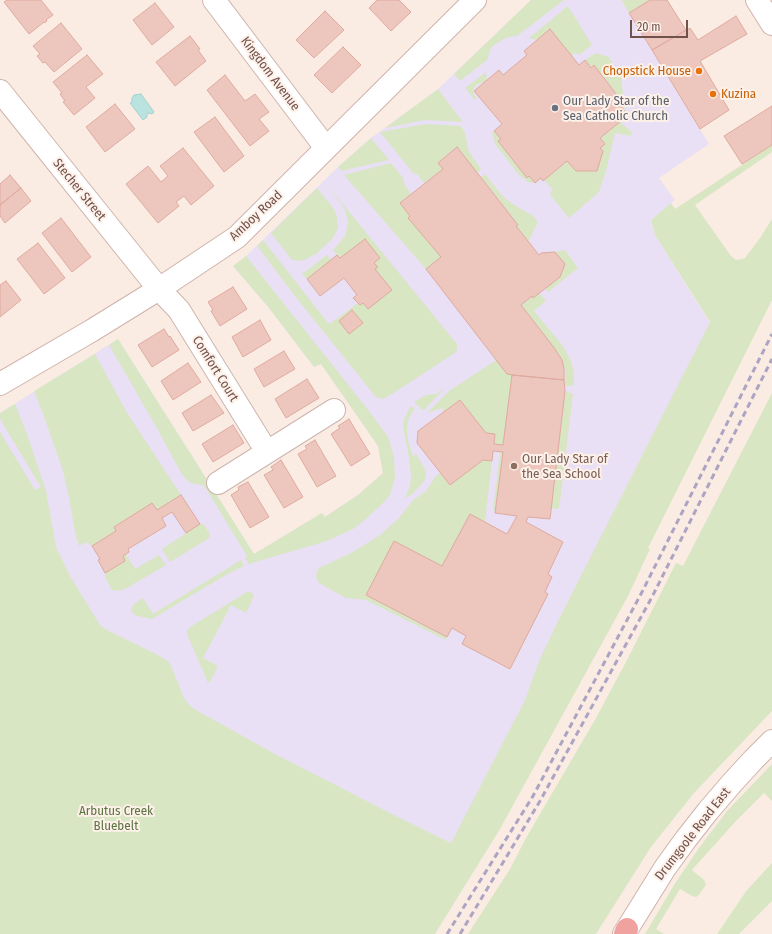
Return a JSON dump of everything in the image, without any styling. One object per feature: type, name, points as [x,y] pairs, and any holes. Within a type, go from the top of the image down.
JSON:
[{"type":"main road","name":"Kingdom Avenue","points":[[214,0],[326,148]]},
{"type":"main road","name":"Amboy Road","points":[[0,384],[159,289],[237,237],[475,0]]},
{"type":"main road","points":[[757,0],[772,24]]},
{"type":"main road","name":"Stecher Street","points":[[0,92],[159,289]]},
{"type":"main road","name":"Comfort Court","points":[[159,289],[179,310],[267,452]]},
{"type":"main road","points":[[218,482],[334,410]]},
{"type":"main road","name":"Drumgoole Road East","points":[[625,932],[665,868],[686,839],[732,783],[772,741]]},
{"type":"shaded area","name":"Our Lady Star of the Sea School","points":[[531,0],[621,0],[709,144],[659,178],[675,200],[651,220],[655,235],[715,331],[416,921],[101,642],[0,458],[0,413],[118,339],[254,554],[322,513],[325,517],[358,495],[383,473],[378,446],[321,364],[314,367],[269,308],[233,266],[243,259],[338,167],[371,138],[437,90]]},
{"type":"green space","points":[[531,0],[564,0],[517,36],[506,38],[494,45],[490,50],[487,60],[460,81],[454,74]]},
{"type":"green space","points":[[621,0],[650,0],[629,13]]},
{"type":"green space","points":[[568,6],[592,45],[579,55],[575,52],[571,56],[537,40],[529,38]]},
{"type":"green space","points":[[596,53],[609,57],[621,77],[625,112],[620,104],[623,102],[595,66],[591,68],[585,60]]},
{"type":"green space","points":[[486,72],[487,81],[476,85],[473,90],[473,94],[477,98],[475,100],[465,88]]},
{"type":"green space","points":[[438,89],[463,122],[425,120],[385,128]]},
{"type":"green space","points":[[621,121],[622,124],[632,132],[631,136],[615,133],[606,171],[599,192],[569,218],[550,195],[552,189],[544,180],[567,161],[576,171],[597,171],[603,151],[600,148],[605,144],[600,138]]},
{"type":"green space","points":[[426,124],[461,126],[465,133],[469,152],[481,169],[477,173],[443,169],[424,183],[418,175],[413,173],[380,132]]},
{"type":"green space","points":[[494,131],[501,139],[498,142],[526,177],[529,176],[535,183],[528,182],[519,175],[495,144],[492,133]]},
{"type":"green space","points":[[371,138],[389,160],[341,171],[338,167]]},
{"type":"green space","name":"Arbutus Creek Bluebelt","points":[[772,145],[772,152],[695,205],[731,256],[736,260],[745,258],[772,219],[772,300],[648,548],[650,549],[628,596],[500,829],[435,934],[0,934],[0,432],[35,490],[41,487],[0,419],[0,413],[15,404],[46,491],[56,547],[70,576],[100,625],[168,661],[184,698],[189,705],[196,710],[275,754],[451,843],[525,700],[539,661],[560,617],[710,322],[655,235],[651,220],[671,203],[675,209]]},
{"type":"green space","points":[[391,163],[404,179],[404,184],[411,194],[400,203],[410,216],[409,218],[441,257],[426,269],[344,175]]},
{"type":"green space","points":[[485,174],[506,199],[532,215],[538,222],[528,242],[516,226],[518,224],[481,177]]},
{"type":"green space","points":[[324,181],[457,344],[457,350],[455,353],[383,399],[375,396],[257,246],[263,240],[328,323],[331,323],[358,303],[360,305],[363,303],[368,309],[375,269],[378,267],[374,263],[380,258],[365,239],[340,258],[333,250],[345,236],[348,222],[345,210]]},
{"type":"green space","points":[[317,188],[335,211],[338,228],[333,238],[316,254],[304,260],[293,260],[271,233]]},
{"type":"green space","points":[[565,250],[578,268],[548,292],[545,289],[560,277],[565,264],[555,252]]},
{"type":"green space","points":[[327,255],[331,260],[307,279],[302,274]]},
{"type":"green space","points":[[246,256],[388,437],[394,457],[395,478],[390,495],[366,519],[353,529],[329,540],[249,564],[245,558],[247,556],[205,487],[203,485],[191,483],[181,473],[109,345],[118,339],[254,554],[322,513],[325,517],[358,495],[383,473],[378,446],[321,364],[314,367],[269,308],[233,266]]},
{"type":"green space","points":[[539,293],[546,301],[534,311],[563,346],[571,361],[574,385],[564,386],[565,373],[562,360],[521,305],[532,296]]},
{"type":"green space","points":[[95,354],[126,411],[181,495],[157,510],[152,503],[114,527],[116,531],[92,546],[86,542],[79,546],[63,471],[34,391]]},
{"type":"green space","points":[[496,360],[507,373],[512,375],[503,445],[494,444],[495,434],[486,433],[460,400],[444,412],[442,408],[427,413],[449,391]]},
{"type":"green space","points":[[445,388],[424,410],[422,410],[414,402],[426,395],[436,394]]},
{"type":"green space","points":[[565,391],[573,394],[560,502],[559,508],[557,509],[551,508]]},
{"type":"green space","points":[[772,393],[772,711],[694,793],[651,847],[596,934],[468,934],[510,869],[526,838],[596,718],[676,563],[683,566]]},
{"type":"green space","points":[[411,406],[415,409],[408,421],[408,441],[413,456],[416,454],[426,473],[425,480],[421,485],[411,495],[405,498],[410,486],[411,476],[403,427],[404,420]]},
{"type":"green space","points":[[500,452],[503,452],[495,511],[493,511]]},
{"type":"green space","points":[[483,460],[492,461],[485,522],[470,514],[442,566],[394,541],[366,595],[447,637],[446,640],[366,600],[346,598],[319,583],[316,578],[317,570],[319,568],[353,552],[380,535],[398,519],[414,499],[425,492],[435,477],[440,473],[450,485]]},
{"type":"green space","points":[[200,524],[205,526],[210,534],[210,537],[170,562],[162,549]]},
{"type":"green space","points":[[126,554],[135,569],[159,555],[166,565],[127,588],[118,591],[112,590],[105,577],[105,573]]},
{"type":"green space","points":[[241,560],[244,566],[229,573],[152,619],[137,616],[132,613],[131,609],[134,604],[143,598],[153,614]]},
{"type":"green space","points":[[247,592],[251,592],[254,596],[246,613],[231,605],[203,658],[218,666],[210,682],[208,683],[187,631],[190,627]]},
{"type":"green space","points":[[772,764],[772,801],[764,793],[735,822],[692,870],[704,880],[706,885],[696,897],[680,889],[656,929],[664,934],[645,934],[674,885],[699,848],[727,811]]},
{"type":"green space","points":[[772,863],[772,901],[739,934],[717,934],[747,890]]},
{"type":"water","points":[[141,94],[154,112],[152,114],[147,114],[147,117],[143,120],[130,103],[132,102],[134,95]]},
{"type":"building","points":[[7,0],[41,0],[53,15],[29,34],[4,2]]},
{"type":"building","points":[[377,0],[399,0],[411,12],[391,31],[369,8]]},
{"type":"building","points":[[650,0],[667,0],[686,30],[652,50],[629,13]]},
{"type":"building","points":[[155,3],[174,27],[152,45],[133,20]]},
{"type":"building","points":[[325,11],[344,30],[314,58],[296,40]]},
{"type":"building","points":[[736,16],[747,34],[700,61],[729,110],[700,129],[652,50],[690,28],[698,40]]},
{"type":"building","points":[[61,23],[82,49],[54,72],[37,56],[40,54],[33,46]]},
{"type":"building","name":"Our Lady Star of the Sea Catholic Church","points":[[550,29],[579,65],[585,60],[591,68],[594,65],[623,103],[620,104],[625,112],[618,117],[621,121],[600,138],[605,144],[600,148],[603,151],[597,171],[576,171],[567,161],[543,181],[541,178],[535,183],[529,176],[527,178],[498,141],[501,139],[494,131],[502,124],[474,91],[499,70],[503,75],[527,55],[524,51]]},
{"type":"building","points":[[190,36],[200,49],[198,50],[206,61],[175,86],[156,62]]},
{"type":"building","points":[[343,47],[361,65],[332,93],[314,75]]},
{"type":"building","points":[[87,55],[103,74],[86,87],[95,98],[74,115],[63,102],[65,101],[60,94],[62,93],[53,82]]},
{"type":"building","points":[[225,75],[245,101],[255,94],[269,112],[259,119],[269,131],[250,146],[207,90]]},
{"type":"building","points":[[115,104],[135,129],[105,152],[86,127]]},
{"type":"building","points":[[772,106],[772,145],[742,164],[724,136]]},
{"type":"building","points":[[215,117],[244,156],[224,172],[194,132]]},
{"type":"building","points":[[457,147],[518,225],[516,226],[539,255],[541,253],[555,252],[565,264],[560,277],[533,298],[532,296],[521,305],[562,360],[564,380],[507,374],[426,269],[441,257],[408,218],[410,216],[400,203],[443,169],[438,163]]},
{"type":"building","points":[[183,148],[214,186],[191,205],[184,196],[176,202],[179,206],[158,223],[126,184],[148,166],[161,182],[168,176],[160,166]]},
{"type":"building","points":[[10,175],[21,188],[0,205],[0,184]]},
{"type":"building","points":[[21,188],[31,201],[5,223],[0,216],[0,205]]},
{"type":"building","points":[[61,218],[91,257],[72,272],[42,233]]},
{"type":"building","points":[[365,239],[380,258],[374,263],[378,267],[375,269],[392,290],[368,309],[363,303],[360,305],[353,298],[357,295],[344,278],[320,296],[307,279],[337,255],[340,258]]},
{"type":"building","points":[[38,243],[65,278],[44,294],[17,259]]},
{"type":"building","points":[[6,281],[21,300],[0,317],[0,285]]},
{"type":"building","points":[[233,287],[247,309],[220,326],[211,311],[213,310],[208,302]]},
{"type":"building","points":[[352,310],[363,323],[349,334],[339,321]]},
{"type":"building","points":[[260,320],[271,340],[243,357],[232,337]]},
{"type":"building","points":[[164,329],[179,350],[152,367],[138,345]]},
{"type":"building","points":[[284,351],[295,369],[264,387],[254,369]]},
{"type":"building","points":[[188,363],[201,382],[173,400],[161,381]]},
{"type":"building","points":[[512,375],[564,380],[565,391],[550,519],[528,517],[526,522],[563,542],[548,574],[552,577],[545,592],[548,594],[510,669],[462,644],[466,636],[452,628],[447,637],[366,595],[394,541],[442,566],[470,514],[507,534],[517,516],[495,513],[503,452],[493,451],[492,461],[483,460],[450,485],[417,443],[418,431],[460,400],[486,433],[495,434],[494,444],[503,445]]},
{"type":"building","points":[[307,379],[319,398],[286,418],[275,399]]},
{"type":"building","points":[[211,395],[224,413],[193,431],[182,413]]},
{"type":"building","points":[[349,419],[370,454],[351,466],[331,434],[340,428],[338,426]]},
{"type":"building","points":[[233,425],[244,443],[213,462],[202,444]]},
{"type":"building","points":[[315,440],[336,476],[317,487],[298,454],[307,449],[305,446]]},
{"type":"building","points":[[281,460],[303,497],[284,508],[264,475],[273,470],[271,467]]},
{"type":"building","points":[[248,482],[269,517],[250,528],[231,495],[239,490],[238,487]]},
{"type":"building","points":[[181,495],[200,524],[186,533],[172,512],[162,518],[166,526],[128,549],[129,552],[123,556],[125,561],[105,573],[98,560],[100,559],[92,546],[116,531],[114,527],[152,503],[157,510]]},
{"type":"railway","points":[[447,934],[533,796],[642,592],[772,334]]},
{"type":"railway","points":[[460,934],[540,801],[652,597],[772,359]]},
{"type":"place","name":"Chopstick House","points":[[699,71]]},
{"type":"place","name":"Kuzina","points":[[713,94]]},
{"type":"place","name":"Our Lady Star of the Sea Catholic Church","points":[[555,108]]},
{"type":"place","name":"Our Lady Star of the Sea School","points":[[514,466]]}]
